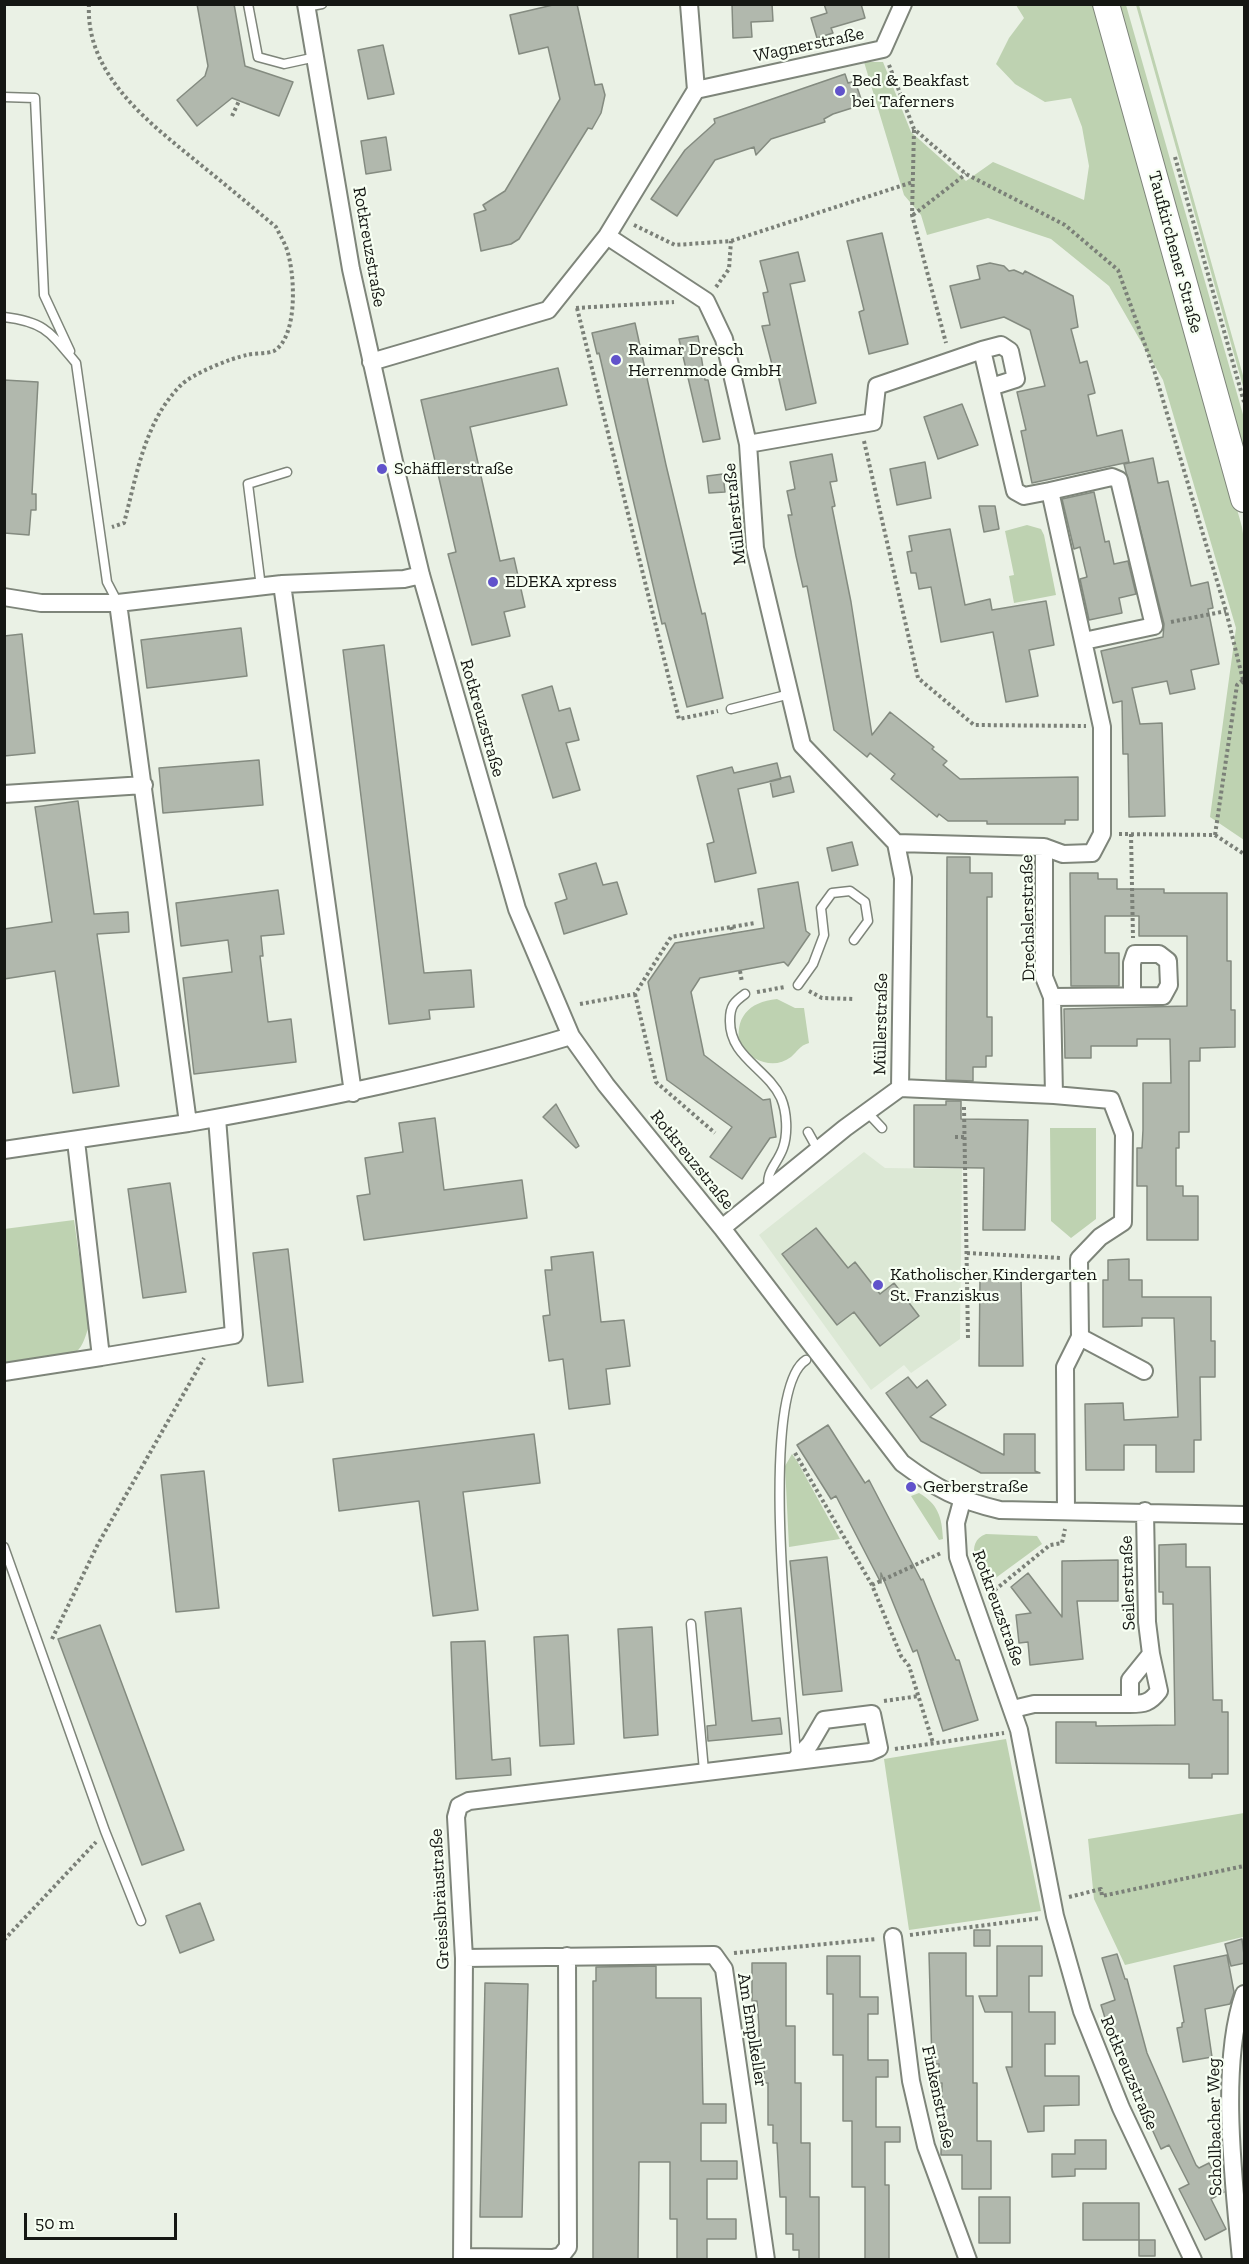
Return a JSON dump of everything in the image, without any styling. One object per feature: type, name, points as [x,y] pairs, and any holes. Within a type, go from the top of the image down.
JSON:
[{"type":"main road","name":"Taufkirchener Straße","points":[[1106,4],[1245,498]]},
{"type":"street","points":[[371,362],[548,310],[607,236],[696,90],[689,4]]},
{"type":"street","name":"Wagnerstraße","points":[[696,90],[883,49],[903,4]]},
{"type":"street","name":"Rotkreuzstraße","points":[[312,5],[316,57],[351,268],[371,362],[421,575],[517,909],[571,1036],[606,1085],[722,1228],[902,1462],[922,1478],[962,1501],[956,1523],[956,1548],[1019,1730],[1053,1901],[1082,2011],[1099,2059],[1192,2259]]},
{"type":"street","points":[[607,236],[706,300]]},
{"type":"street","name":"Müllerstraße","points":[[706,300],[724,339],[748,444],[755,548],[801,745],[896,843],[903,878],[900,1088],[818,1150],[722,1228]]},
{"type":"street","points":[[748,444],[873,422],[877,386],[1001,345],[1010,351],[1016,379],[991,387]]},
{"type":"street","points":[[982,350],[1015,491],[1024,496],[1112,477],[1119,480],[1154,626],[1084,641]]},
{"type":"street","name":"Drechslerstraße","points":[[1050,490],[1102,727],[1102,834],[1092,853],[1063,854],[1044,847],[1044,977],[1052,997],[1054,1095]]},
{"type":"street","points":[[4,597],[41,603],[118,603],[282,584],[404,579],[421,575]]},
{"type":"street","points":[[282,584],[353,1093]]},
{"type":"street","points":[[118,603],[188,1123]]},
{"type":"street","points":[[4,794],[144,785]]},
{"type":"street","points":[[896,843],[1044,847]]},
{"type":"street","points":[[1132,996],[1132,963],[1135,954]]},
{"type":"street","name":"Drechslerstraße","points":[[1052,997],[1163,996],[1168,985],[1168,962],[1159,954],[1135,954]]},
{"type":"street","points":[[4,1150],[188,1123],[353,1093],[500,1057],[571,1036]]},
{"type":"street","points":[[900,1088],[1112,1100],[1124,1134],[1123,1222],[1100,1237],[1078,1259],[1080,1338],[1065,1367],[1066,1511]]},
{"type":"street","points":[[4,1372],[234,1335],[217,1118]]},
{"type":"street","points":[[76,1141],[101,1356]]},
{"type":"street","points":[[1080,1338],[1144,1371]]},
{"type":"street","points":[[962,1501],[1000,1510],[1145,1511],[1245,1515]]},
{"type":"street","name":"Seilerstraße","points":[[1013,1709],[1034,1704],[1145,1704],[1153,1700],[1159,1691],[1147,1622],[1145,1511]]},
{"type":"street","name":"Seilerstraße","points":[[1130,1704],[1130,1680],[1151,1654]]},
{"type":"street","points":[[796,1759],[810,1744],[824,1720],[872,1714],[879,1748]]},
{"type":"street","name":"Greisslbräustraße","points":[[462,2258],[464,1958],[456,1817],[462,1804],[796,1759],[859,1754],[879,1748]]},
{"type":"street","name":"Finkenstraße","points":[[892,1937],[911,2081],[923,2135],[968,2259]]},
{"type":"street","name":"Am Emplkeller","points":[[464,1958],[714,1954],[724,1970],[766,2259]]},
{"type":"street","points":[[462,2258],[553,2258],[561,2256],[568,2247],[567,1956]]},
{"type":"street","name":"Schollbacher Weg","points":[[1241,2259],[1234,2181],[1231,2064],[1245,1994]]},
{"type":"lane","points":[[248,4],[258,57],[284,64],[316,57]]},
{"type":"lane","points":[[4,97],[35,98],[44,295],[76,363],[107,582],[118,603]]},
{"type":"lane","points":[[4,317],[32,320],[54,337],[76,363]]},
{"type":"lane","points":[[261,587],[248,484],[287,472]]},
{"type":"lane","points":[[730,709],[790,694]]},
{"type":"lane","points":[[798,985],[817,955],[824,935],[820,908],[832,893],[850,891],[865,902],[868,921],[854,940]]},
{"type":"lane","points":[[745,994],[734,1002],[730,1010],[732,1038],[738,1050],[770,1082],[780,1098],[785,1114],[783,1148],[767,1174],[769,1190]]},
{"type":"lane","points":[[867,1112],[882,1128]]},
{"type":"lane","points":[[808,1132],[818,1150]]},
{"type":"lane","points":[[796,1759],[780,1570],[783,1442],[791,1381],[795,1370],[806,1360]]},
{"type":"lane","points":[[4,1547],[105,1831],[141,1922]]},
{"type":"lane","points":[[691,1624],[704,1771]]},
{"type":"path","points":[[89,4],[88,25],[100,58],[135,109],[276,227],[287,248],[294,303],[283,341],[273,351],[244,355],[210,368],[183,383],[161,408],[146,440],[124,523],[100,531]]},
{"type":"path","points":[[883,49],[914,129],[912,215],[951,360]]},
{"type":"path","points":[[232,116],[239,101]]},
{"type":"path","points":[[914,129],[966,174],[1065,225],[1118,270],[1154,370],[1226,611],[1244,682],[1237,685],[1215,835]]},
{"type":"path","points":[[1173,152],[1245,402]]},
{"type":"path","points":[[912,215],[966,174]]},
{"type":"path","points":[[618,217],[675,244],[730,241],[913,182]]},
{"type":"path","points":[[548,310],[706,300],[729,269],[730,241]]},
{"type":"path","points":[[577,308],[679,719],[730,709]]},
{"type":"path","points":[[860,424],[918,678],[974,725],[1102,727]]},
{"type":"path","points":[[1154,626],[1226,611]]},
{"type":"path","points":[[1135,954],[1131,834],[1215,835],[1245,854]]},
{"type":"path","points":[[715,1133],[656,1082],[635,994],[671,937],[755,922]]},
{"type":"path","points":[[731,927],[733,933]]},
{"type":"path","points":[[580,1004],[635,994]]},
{"type":"path","points":[[964,1091],[968,1338]]},
{"type":"path","points":[[955,1137],[965,1137]]},
{"type":"path","points":[[966,1253],[1078,1259]]},
{"type":"path","points":[[42,1658],[98,1544],[216,1338]]},
{"type":"path","points":[[783,1442],[794,1451],[872,1585],[901,1656],[909,1666],[933,1743]]},
{"type":"path","points":[[977,1607],[996,1588],[1050,1545],[1062,1543],[1066,1511]]},
{"type":"path","points":[[872,1585],[942,1553]]},
{"type":"path","points":[[879,1748],[890,1750],[1019,1730]]},
{"type":"path","points":[[4,1940],[105,1831]]},
{"type":"path","points":[[1053,1901],[1101,1890],[1102,1896],[1245,1866]]},
{"type":"shaded area","name":"Katholischer Kindergarten St. Franziskus","points":[[864,1152],[885,1168],[962,1169],[960,1339],[911,1373],[904,1365],[871,1390],[759,1235]]},
{"type":"green space","points":[[1016,5],[1094,5],[1242,527],[1244,541],[1244,840],[1210,817],[1236,628],[1163,380],[1109,286],[1051,239],[988,218],[927,235],[921,215],[904,195],[864,62],[883,62],[911,132],[966,181],[993,162],[1084,200],[1089,166],[1082,127],[1071,98],[1045,102],[1015,84],[996,64],[1009,38],[1024,18]]},
{"type":"green space","points":[[1117,5],[1126,5],[1244,418],[1244,450]]},
{"type":"green space","points":[[1136,5],[1139,5],[1244,379],[1244,390]]},
{"type":"green space","points":[[1027,525],[1041,529],[1044,535],[1056,595],[1014,603],[1009,576],[1014,575],[1005,531]]},
{"type":"green space","points":[[777,999],[795,1008],[804,1008],[809,1043],[784,1061],[764,1062],[757,1060],[740,1047],[739,1028],[745,1013],[751,1008]]},
{"type":"green space","points":[[1050,1128],[1096,1128],[1096,1219],[1071,1238],[1051,1221]]},
{"type":"green space","points":[[74,1220],[89,1326],[82,1344],[76,1352],[62,1358],[5,1364],[4,1229]]},
{"type":"green space","points":[[792,1454],[840,1539],[789,1547],[785,1466]]},
{"type":"green space","points":[[919,1493],[931,1502],[938,1512],[943,1539],[939,1540],[911,1496]]},
{"type":"green space","points":[[986,1534],[1037,1536],[1042,1544],[986,1585],[974,1550],[975,1543]]},
{"type":"green space","points":[[1006,1739],[1041,1911],[909,1930],[884,1759]]},
{"type":"green space","points":[[1244,1813],[1243,1937],[1125,1965],[1094,1899],[1088,1839]]},
{"type":"building","points":[[197,4],[234,4],[245,66],[293,82],[279,116],[232,98],[197,126],[177,100],[205,76],[208,66]]},
{"type":"building","points":[[557,4],[577,4],[595,85],[602,84],[605,95],[601,113],[592,129],[588,128],[519,239],[511,244],[481,251],[474,214],[486,210],[483,205],[505,191],[560,99],[548,47],[519,54],[510,15]]},
{"type":"building","points":[[732,4],[772,4],[773,21],[751,22],[752,37],[733,38]]},
{"type":"building","points":[[824,4],[861,4],[865,18],[831,28],[833,33],[817,38],[811,18],[827,13]]},
{"type":"building","points":[[383,45],[394,94],[368,99],[358,50]]},
{"type":"building","points":[[845,74],[848,83],[855,81],[861,99],[856,100],[852,108],[833,114],[824,119],[825,122],[771,139],[756,155],[754,147],[715,160],[677,216],[651,199],[685,150],[715,123],[714,119]]},
{"type":"building","points":[[386,137],[391,170],[366,174],[361,141]]},
{"type":"building","points":[[882,233],[908,344],[869,354],[859,312],[864,310],[847,241]]},
{"type":"building","points":[[798,252],[805,281],[790,284],[816,403],[786,410],[778,375],[775,376],[762,326],[770,325],[763,293],[768,292],[760,261]]},
{"type":"building","points":[[990,263],[1004,266],[1009,271],[1014,270],[1023,274],[1025,271],[1073,296],[1078,327],[1071,329],[1080,363],[1087,361],[1095,393],[1088,395],[1097,436],[1122,430],[1129,462],[1032,483],[1021,431],[1026,430],[1017,392],[1045,386],[1030,330],[1004,317],[961,328],[950,286],[980,279],[977,266]]},
{"type":"building","points":[[635,323],[666,465],[702,614],[705,613],[723,698],[687,707],[665,623],[662,624],[599,353],[597,354],[592,333]]},
{"type":"building","points":[[698,336],[705,380],[708,380],[720,439],[703,442],[679,339]]},
{"type":"building","points":[[558,368],[567,405],[470,427],[500,561],[514,558],[525,607],[504,612],[510,636],[472,645],[448,554],[456,552],[421,400]]},
{"type":"building","points":[[4,380],[38,382],[32,494],[36,494],[36,510],[31,510],[29,535],[4,533]]},
{"type":"building","points":[[962,404],[978,445],[938,459],[924,417]]},
{"type":"building","points":[[832,454],[837,481],[830,482],[835,506],[832,507],[851,602],[872,735],[890,712],[934,747],[932,749],[947,761],[943,765],[960,779],[1078,777],[1078,820],[1065,820],[1065,824],[987,824],[987,821],[948,821],[939,814],[937,817],[891,779],[895,774],[870,753],[867,757],[834,730],[807,586],[803,587],[796,556],[788,515],[792,515],[787,491],[795,489],[790,462]]},
{"type":"building","points":[[1153,458],[1158,483],[1168,481],[1191,586],[1208,582],[1213,608],[1208,609],[1219,664],[1191,670],[1195,689],[1170,694],[1167,681],[1132,688],[1140,724],[1162,723],[1165,816],[1129,817],[1128,754],[1123,754],[1122,701],[1113,703],[1101,651],[1163,637],[1164,624],[1124,464]]},
{"type":"building","points":[[925,462],[931,498],[897,505],[890,469]]},
{"type":"building","points":[[723,474],[725,492],[709,493],[707,476]]},
{"type":"building","points":[[1094,492],[1105,542],[1109,541],[1114,564],[1128,561],[1136,594],[1119,598],[1122,613],[1089,620],[1080,579],[1087,577],[1080,547],[1074,549],[1062,499]]},
{"type":"building","points":[[979,506],[995,506],[999,529],[984,532]]},
{"type":"building","points":[[950,529],[965,605],[990,599],[992,610],[1046,601],[1054,645],[1029,650],[1038,696],[1006,702],[993,632],[941,642],[931,587],[919,589],[916,573],[911,573],[907,552],[912,551],[909,536]]},
{"type":"building","points":[[241,628],[247,676],[147,688],[141,640]]},
{"type":"building","points":[[22,634],[35,753],[4,756],[4,636]]},
{"type":"building","points":[[384,645],[424,973],[471,970],[474,1007],[429,1010],[430,1019],[389,1024],[343,650]]},
{"type":"building","points":[[552,686],[559,711],[570,708],[579,740],[566,743],[580,790],[553,798],[522,695]]},
{"type":"building","points":[[259,760],[263,805],[163,813],[159,768]]},
{"type":"building","points":[[777,763],[781,779],[738,789],[756,873],[715,882],[707,844],[714,842],[697,776],[732,767],[734,773]]},
{"type":"building","points":[[790,776],[794,792],[773,797],[770,781]]},
{"type":"building","points":[[78,801],[94,914],[128,912],[129,932],[97,934],[119,1086],[73,1093],[55,971],[4,979],[4,929],[52,922],[35,807]]},
{"type":"building","points":[[852,842],[858,865],[832,871],[827,848]]},
{"type":"building","points":[[947,857],[970,857],[970,873],[992,873],[992,897],[987,897],[987,1017],[992,1017],[992,1056],[986,1056],[986,1067],[973,1067],[973,1081],[946,1080]]},
{"type":"building","points":[[596,863],[603,885],[617,882],[627,914],[564,934],[555,903],[567,899],[559,874]]},
{"type":"building","points":[[1070,873],[1098,873],[1098,879],[1117,879],[1117,889],[1164,889],[1164,893],[1227,893],[1227,961],[1231,961],[1231,1010],[1235,1010],[1235,1047],[1200,1048],[1200,1061],[1189,1061],[1189,1132],[1179,1132],[1179,1148],[1176,1148],[1176,1186],[1183,1186],[1183,1196],[1198,1196],[1198,1240],[1147,1240],[1147,1186],[1137,1186],[1137,1148],[1142,1148],[1143,1083],[1171,1083],[1170,1039],[1137,1039],[1137,1046],[1091,1046],[1091,1058],[1065,1058],[1064,1009],[1187,1006],[1187,936],[1139,936],[1139,916],[1105,916],[1105,953],[1119,953],[1119,986],[1071,986]]},
{"type":"building","points":[[798,882],[806,931],[810,934],[788,966],[784,962],[700,978],[691,992],[704,1055],[763,1100],[770,1099],[776,1137],[770,1138],[742,1179],[710,1157],[732,1127],[667,1080],[648,982],[675,943],[764,928],[758,889]]},
{"type":"building","points":[[278,890],[284,934],[261,936],[263,956],[260,956],[268,1022],[291,1019],[296,1062],[194,1074],[183,978],[232,972],[228,940],[181,946],[176,903]]},
{"type":"building","points":[[946,1101],[961,1101],[961,1119],[1028,1120],[1025,1230],[983,1230],[984,1168],[914,1167],[914,1105],[946,1105]]},
{"type":"building","points":[[556,1104],[579,1146],[576,1148],[543,1117]]},
{"type":"building","points":[[435,1118],[444,1190],[522,1180],[527,1218],[364,1240],[357,1196],[370,1194],[365,1158],[403,1152],[399,1123]]},
{"type":"building","points":[[170,1183],[186,1292],[143,1298],[128,1189]]},
{"type":"building","points":[[816,1228],[848,1268],[855,1262],[880,1294],[894,1283],[919,1316],[880,1346],[854,1312],[837,1325],[782,1254]]},
{"type":"building","points":[[288,1249],[303,1382],[268,1386],[253,1253]]},
{"type":"building","points":[[593,1252],[601,1322],[624,1320],[630,1366],[606,1369],[610,1404],[569,1409],[563,1359],[549,1361],[543,1316],[550,1315],[545,1270],[552,1270],[551,1257]]},
{"type":"building","points":[[1129,1259],[1129,1280],[1142,1280],[1142,1297],[1211,1297],[1211,1341],[1215,1341],[1215,1377],[1200,1377],[1201,1440],[1194,1440],[1194,1472],[1156,1472],[1156,1445],[1124,1445],[1124,1470],[1086,1470],[1085,1404],[1123,1403],[1124,1420],[1178,1417],[1174,1318],[1142,1318],[1142,1326],[1103,1327],[1103,1280],[1108,1280],[1108,1260]]},
{"type":"building","points":[[980,1279],[1021,1279],[1023,1366],[979,1366]]},
{"type":"building","points":[[908,1377],[917,1388],[927,1380],[946,1405],[930,1417],[1004,1455],[1004,1434],[1035,1434],[1035,1471],[1040,1473],[981,1473],[921,1441],[886,1393]]},
{"type":"building","points":[[828,1425],[865,1483],[869,1480],[921,1580],[923,1579],[956,1660],[959,1660],[978,1720],[943,1731],[917,1650],[913,1652],[881,1573],[881,1583],[836,1496],[831,1499],[797,1445]]},
{"type":"building","points":[[534,1434],[540,1483],[463,1492],[478,1610],[433,1616],[419,1501],[339,1511],[333,1459]]},
{"type":"building","points":[[204,1471],[219,1608],[176,1612],[161,1475]]},
{"type":"building","points":[[1186,1544],[1186,1567],[1210,1567],[1213,1700],[1222,1700],[1222,1712],[1228,1712],[1228,1774],[1212,1774],[1212,1778],[1189,1778],[1189,1764],[1056,1763],[1056,1722],[1096,1722],[1096,1726],[1175,1725],[1173,1604],[1163,1604],[1163,1592],[1159,1592],[1159,1545]]},
{"type":"building","points":[[827,1557],[842,1691],[803,1695],[790,1561]]},
{"type":"building","points":[[1118,1560],[1118,1601],[1077,1601],[1083,1659],[1030,1665],[1028,1642],[1019,1643],[1016,1615],[1031,1613],[1011,1587],[1028,1573],[1062,1617],[1062,1561]]},
{"type":"building","points":[[741,1608],[752,1721],[780,1718],[782,1734],[708,1741],[707,1726],[716,1725],[705,1612]]},
{"type":"building","points":[[100,1625],[184,1850],[142,1865],[58,1639]]},
{"type":"building","points":[[652,1627],[658,1735],[624,1738],[618,1629]]},
{"type":"building","points":[[568,1635],[574,1744],[540,1746],[534,1637]]},
{"type":"building","points":[[485,1641],[492,1760],[510,1758],[511,1775],[456,1779],[451,1642]]},
{"type":"building","points":[[200,1903],[214,1940],[180,1953],[166,1916]]},
{"type":"building","points":[[974,1930],[990,1930],[990,1946],[974,1946]]},
{"type":"building","points":[[1242,1939],[1245,1963],[1231,1966],[1225,1944]]},
{"type":"building","points":[[997,1946],[1042,1946],[1042,1976],[1029,1976],[1029,2012],[1055,2012],[1055,2044],[1045,2044],[1045,2076],[1079,2076],[1079,2105],[1044,2106],[1044,2131],[1028,2132],[1006,2067],[1012,2067],[1012,2012],[985,2012],[979,1996],[997,1996]]},
{"type":"building","points":[[929,1953],[966,1953],[966,1996],[973,1996],[973,2083],[977,2083],[977,2141],[991,2141],[991,2189],[962,2189],[962,2155],[941,2155],[942,2083],[939,2083],[939,2064],[932,2064]]},
{"type":"building","points":[[1117,1954],[1125,1979],[1127,1979],[1147,2053],[1196,2165],[1199,2168],[1209,2163],[1224,2192],[1211,2199],[1226,2229],[1205,2240],[1179,2189],[1189,2184],[1169,2145],[1161,2149],[1138,2098],[1142,2096],[1121,2048],[1115,2050],[1101,2005],[1115,2000],[1102,1958]]},
{"type":"building","points":[[1227,1955],[1234,1992],[1230,2004],[1205,2009],[1212,2057],[1183,2062],[1177,2028],[1182,2027],[1184,2022],[1174,1966]]},
{"type":"building","points":[[827,1956],[860,1956],[860,1997],[878,1997],[878,2014],[868,2014],[868,2060],[888,2060],[888,2077],[876,2077],[876,2127],[900,2127],[900,2142],[885,2142],[885,2185],[889,2185],[889,2259],[865,2259],[865,2187],[852,2187],[852,2121],[843,2121],[843,2055],[833,2055],[833,1994],[827,1994]]},
{"type":"building","points":[[752,1963],[786,1963],[786,2026],[795,2026],[795,2083],[801,2083],[801,2143],[810,2143],[810,2197],[819,2197],[819,2259],[799,2259],[799,2250],[793,2250],[793,2234],[786,2234],[786,2197],[780,2197],[777,2143],[773,2143],[773,2125],[768,2125],[768,2083],[764,2083],[764,2067],[759,2067],[759,2026],[757,2001],[752,2001]]},
{"type":"building","points":[[656,1966],[656,1998],[701,1998],[703,2104],[726,2104],[726,2123],[701,2123],[701,2161],[737,2161],[737,2179],[707,2179],[707,2219],[736,2219],[736,2239],[707,2239],[707,2259],[677,2259],[677,2219],[670,2219],[670,2162],[639,2162],[638,2259],[593,2259],[593,1981],[596,1981],[596,1967]]},
{"type":"building","points":[[485,1983],[528,1984],[522,2217],[480,2217]]},
{"type":"building","points":[[1075,2140],[1106,2140],[1106,2169],[1075,2169],[1075,2176],[1052,2177],[1052,2154],[1075,2154]]},
{"type":"building","points":[[979,2197],[1010,2197],[1010,2243],[979,2243]]},
{"type":"building","points":[[1083,2203],[1139,2203],[1139,2240],[1083,2240]]},
{"type":"building","points":[[1139,2240],[1155,2240],[1155,2256],[1139,2256]]},
{"type":"place","name":"Bed & Beakfast bei Taferners","points":[[840,91]]},
{"type":"place","name":"Raimar Dresch Herrenmode GmbH","points":[[616,360]]},
{"type":"place","name":"Schäfflerstraße","points":[[382,469]]},
{"type":"place","name":"EDEKA xpress","points":[[493,582]]},
{"type":"place","name":"Katholischer Kindergarten St. Franziskus","points":[[878,1285]]},
{"type":"place","name":"Gerberstraße","points":[[911,1487]]}]
